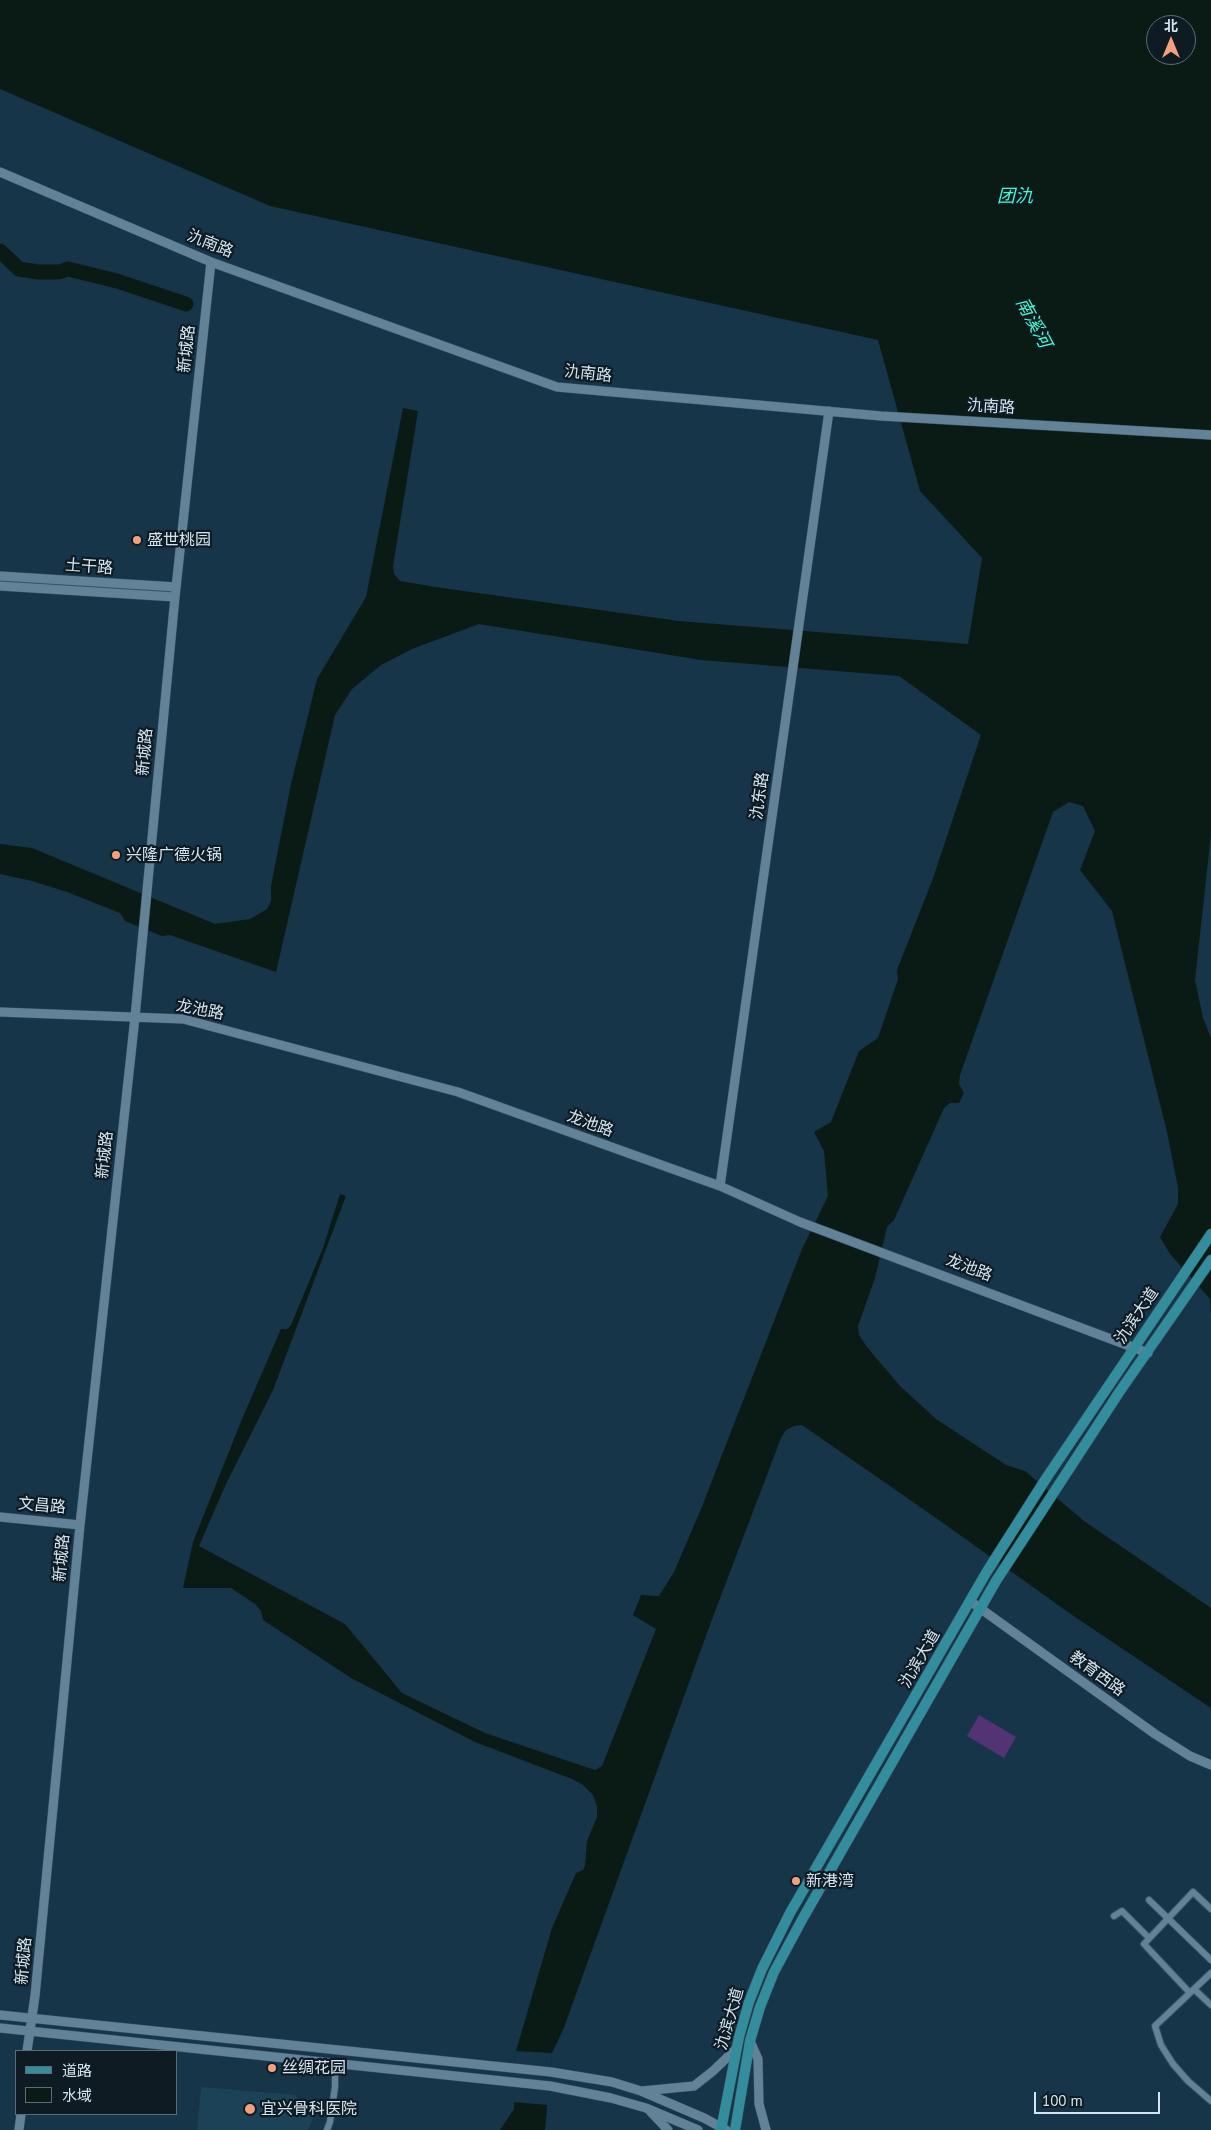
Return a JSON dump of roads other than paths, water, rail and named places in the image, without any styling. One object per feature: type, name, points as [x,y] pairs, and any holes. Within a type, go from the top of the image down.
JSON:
[{"type":"main road","name":"氿滨大道","points":[[723,2129],[737,2048],[756,1985],[790,1913],[986,1573],[1047,1477],[1211,1234]]},
{"type":"main road","name":"氿滨大道","points":[[735,2130],[750,2041],[760,2007],[774,1972],[803,1918],[996,1581],[1120,1391],[1211,1260]]},
{"type":"street","name":"氿南路","points":[[0,172],[212,262],[557,386],[881,416],[1211,434]]},
{"type":"street","name":"新城路","points":[[27,2050],[32,2018],[80,1525],[136,1017],[176,587],[212,262]]},
{"type":"street","name":"氿东路","points":[[720,1186],[828,411]]},
{"type":"street","name":"土干路","points":[[0,576],[176,587]]},
{"type":"street","name":"土干路","points":[[0,586],[175,597]]},
{"type":"street","name":"龙池路","points":[[0,1012],[183,1019],[458,1092],[720,1186],[800,1222],[894,1255],[1148,1352]]},
{"type":"street","name":"文昌路","points":[[0,1517],[80,1525]]},
{"type":"street","name":"教育西路","points":[[970,1601],[1155,1734],[1190,1756],[1211,1765]]},
{"type":"street","points":[[1211,1909],[1193,1892],[1144,1944],[1192,1991],[1211,2005]]},
{"type":"street","points":[[1149,1900],[1211,1960]]},
{"type":"street","points":[[1114,1916],[1122,1911],[1149,1938]]},
{"type":"street","points":[[1211,1973],[1155,2026],[1160,2045],[1174,2064],[1188,2081],[1211,2101]]},
{"type":"street","points":[[0,2015],[551,2072],[612,2082],[641,2091],[723,2129]]},
{"type":"street","points":[[0,2028],[550,2086],[611,2098],[646,2108],[698,2130]]},
{"type":"street","points":[[750,2041],[758,2058],[759,2104],[766,2130]]},
{"type":"street","points":[[641,2091],[694,2086],[737,2048]]},
{"type":"street","points":[[327,2130],[335,2087],[335,2064]]},
{"type":"street","points":[[646,2108],[668,2130]]},
{"type":"street","points":[[19,2130],[21,2115]]},
{"type":"water","name":"团氿","points":[[0,0],[1211,0],[1211,834],[1195,980],[1203,1018],[1211,1038],[1211,1316],[1210,1299],[1170,1254],[1160,1237],[1178,1204],[1178,1188],[1167,1132],[1112,911],[1080,870],[1095,831],[1083,806],[1069,802],[1053,812],[960,1075],[959,1084],[964,1093],[959,1103],[950,1103],[944,1108],[894,1220],[887,1227],[875,1278],[858,1326],[859,1335],[867,1347],[900,1386],[936,1419],[1006,1465],[1025,1471],[1084,1521],[1211,1608],[1211,1708],[1075,1617],[802,1425],[786,1430],[781,1438],[711,1622],[563,2030],[552,2053],[545,2130],[500,2130],[514,2109],[516,2051],[552,1928],[576,1873],[583,1870],[585,1866],[587,1841],[597,1817],[597,1806],[593,1795],[583,1785],[572,1779],[475,1742],[351,1678],[263,1620],[261,1611],[255,1604],[231,1588],[183,1588],[193,1542],[242,1419],[281,1329],[287,1329],[291,1325],[323,1248],[340,1194],[346,1196],[273,1390],[226,1484],[199,1546],[345,1624],[402,1693],[485,1733],[595,1770],[602,1766],[656,1629],[633,1615],[641,1595],[659,1596],[674,1572],[701,1509],[802,1249],[828,1196],[824,1151],[814,1132],[831,1122],[859,1051],[878,1038],[898,979],[897,970],[932,881],[981,735],[899,676],[701,660],[479,624],[412,649],[381,665],[352,689],[335,715],[276,972],[170,935],[162,936],[125,921],[120,913],[67,892],[32,881],[0,874],[0,844],[32,848],[215,924],[250,919],[267,909],[271,901],[271,886],[291,784],[317,679],[366,597],[403,408],[418,411],[393,566],[394,574],[400,581],[679,621],[968,644],[982,558],[920,491],[878,340],[270,206],[0,89]]},
{"type":"waterway","points":[[0,251],[19,269],[38,272],[59,272],[68,269],[117,281],[186,304]]},
{"type":"place","name":"盛世桃园","points":[[137,540]]},
{"type":"place","name":"兴隆广德火锅","points":[[116,855]]},
{"type":"place","name":"新港湾","points":[[796,1881]]},
{"type":"place","name":"丝绸花园","points":[[272,2068]]},
{"type":"place","name":"宜兴骨科医院","points":[[250,2109]]},
{"type":"water label","name":"南溪河","points":[[1033,323]]}]
